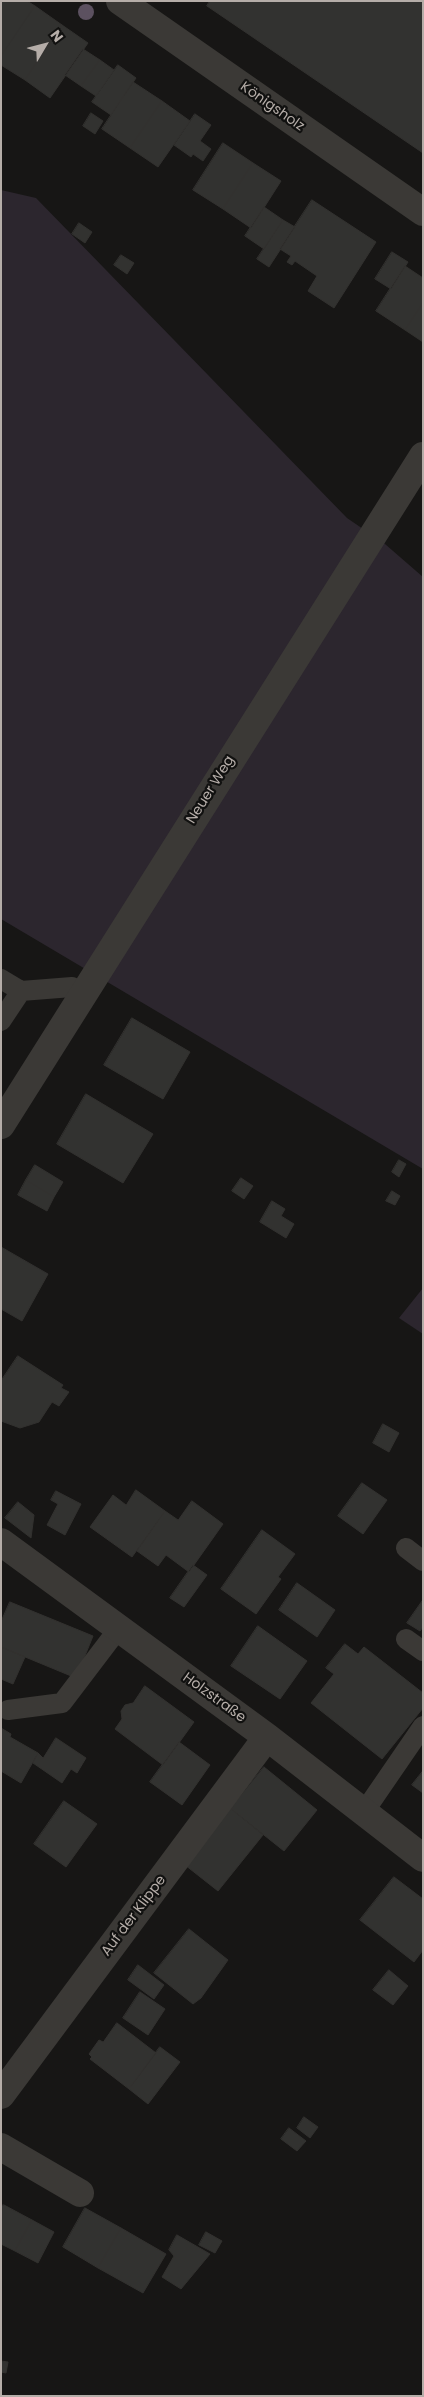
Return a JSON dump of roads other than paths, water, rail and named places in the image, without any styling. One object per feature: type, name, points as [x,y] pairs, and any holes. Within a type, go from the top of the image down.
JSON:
[{"type":"street","name":"Königsholz","points":[[120,1],[423,212]]},
{"type":"street","name":"Neuer Weg","points":[[1,1125],[423,456]]},
{"type":"street","name":"Holzstraße","points":[[1,1542],[267,1737],[423,1858]]},
{"type":"street","name":"Auf der Klippe","points":[[1,2094],[267,1737]]},
{"type":"street","points":[[1,2148],[80,2194]]},
{"type":"lane","points":[[1,978],[21,990],[72,987],[84,994]]},
{"type":"lane","points":[[1,1022],[21,990]]},
{"type":"lane","points":[[406,1548],[423,1561]]},
{"type":"lane","points":[[8,1710],[62,1703],[119,1628]]},
{"type":"lane","points":[[406,1639],[423,1651]]},
{"type":"lane","points":[[364,1812],[423,1726]]}]
